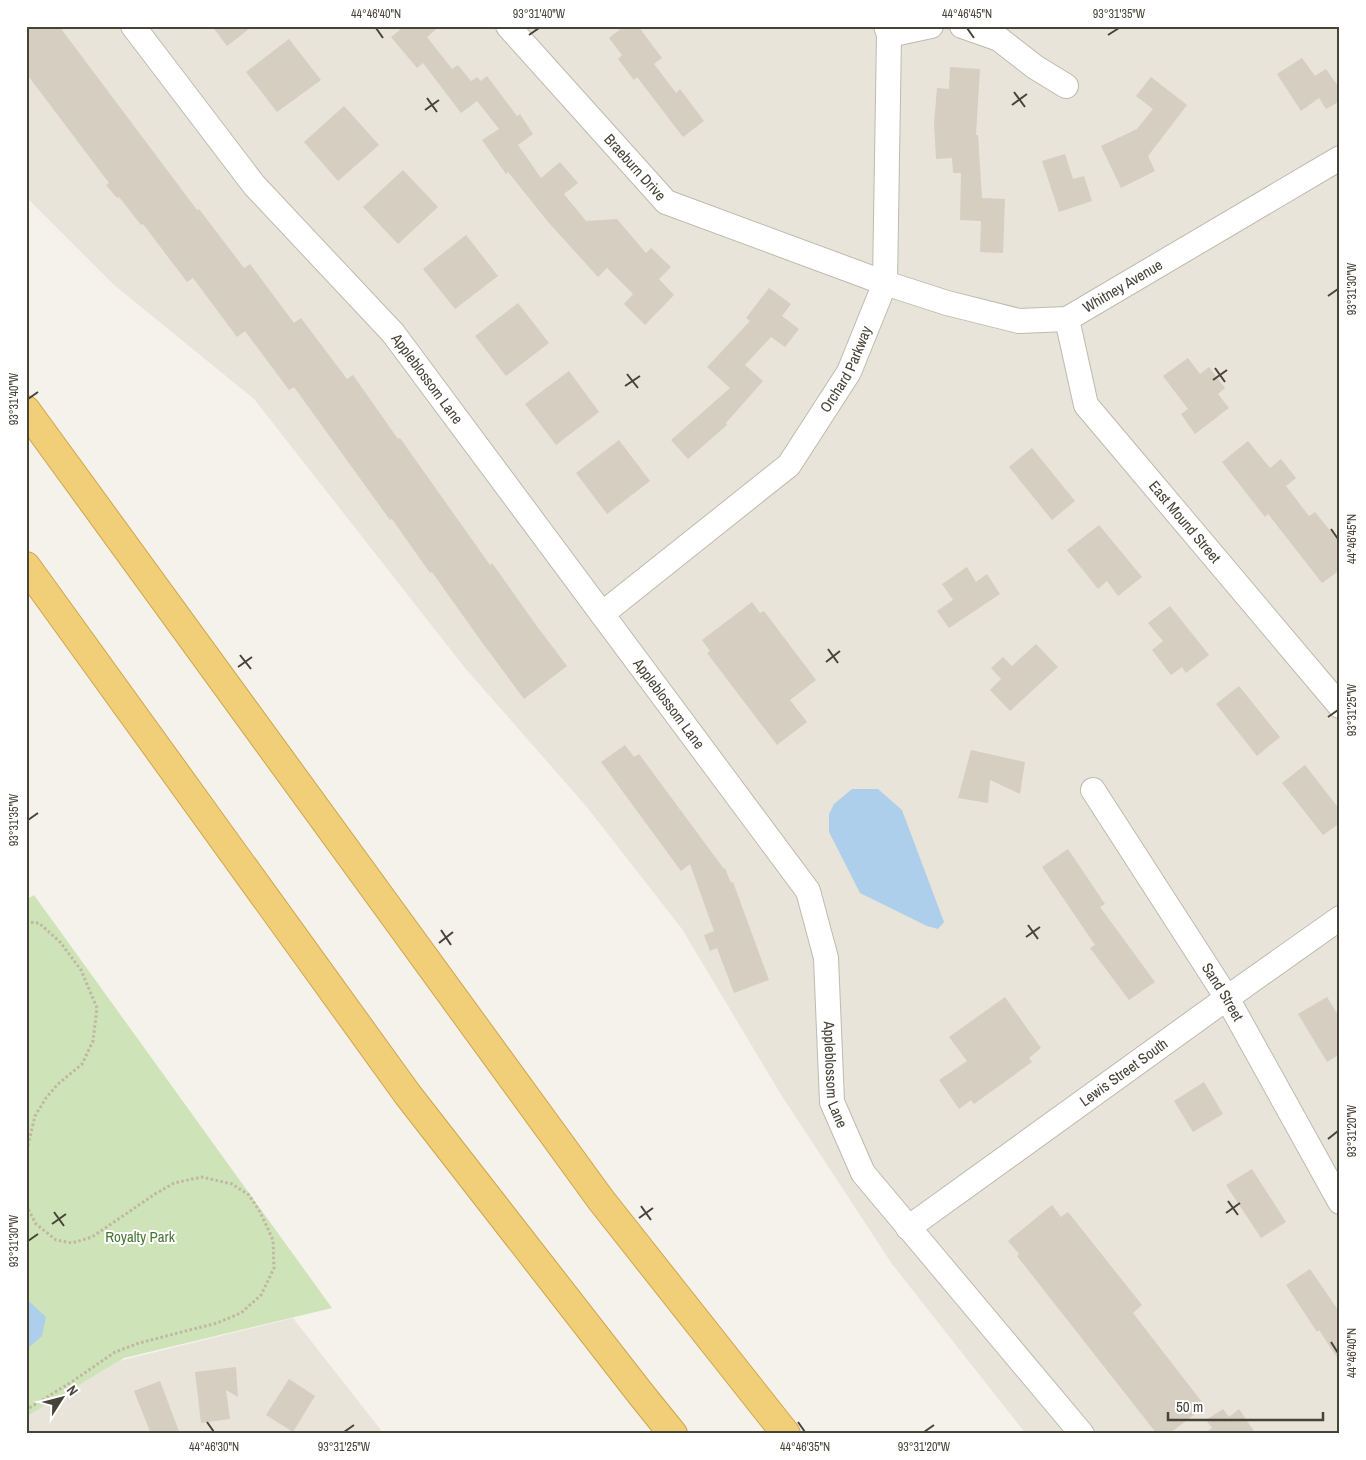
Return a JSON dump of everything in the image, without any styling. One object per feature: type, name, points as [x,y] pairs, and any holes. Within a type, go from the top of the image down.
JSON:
[{"type":"highway","points":[[26,410],[600,1200],[786,1434]]},
{"type":"highway","points":[[26,566],[408,1095],[673,1434]]},
{"type":"street","name":"Appleblossom Lane","points":[[132,26],[254,185],[393,333],[808,891],[826,958],[832,1102],[863,1173],[1082,1434]]},
{"type":"street","name":"Braeburn Drive","points":[[508,26],[666,202],[885,282]]},
{"type":"street","points":[[888,31],[931,26]]},
{"type":"street","points":[[962,26],[998,39],[1035,67],[1066,86]]},
{"type":"street","name":"Orchard Parkway","points":[[602,614],[789,464],[849,372],[885,282],[888,31]]},
{"type":"street","name":"Whitney Avenue","points":[[885,282],[947,303],[1019,321],[1067,319],[1340,158]]},
{"type":"street","name":"East Mound Street","points":[[1067,319],[1086,405],[1340,706]]},
{"type":"street","name":"Sand Street","points":[[1093,790],[1227,998],[1340,1202]]},
{"type":"street","name":"Lewis Street South","points":[[908,1228],[1340,918]]},
{"type":"path","points":[[26,922],[39,923],[60,942],[81,970],[96,1008],[93,1041],[82,1064],[46,1098],[35,1116],[26,1153]]},
{"type":"path","points":[[26,1204],[36,1224],[56,1240],[72,1243],[92,1237],[174,1183],[202,1177],[232,1184],[249,1195],[260,1212],[273,1240],[274,1268],[261,1295],[241,1313],[217,1323],[139,1343],[115,1352],[26,1410]]},
{"type":"shaded area","points":[[26,26],[1340,26],[1340,1434],[1026,1434],[892,1264],[780,1093],[682,929],[586,806],[465,668],[254,399],[113,284],[26,197]]},
{"type":"shaded area","points":[[293,1318],[384,1434],[26,1434],[26,1417],[119,1361]]},
{"type":"green space","name":"Royalty Park","points":[[34,895],[332,1308],[124,1358],[26,1417],[26,900]]},
{"type":"water","points":[[852,789],[878,789],[902,810],[944,922],[938,929],[927,926],[860,893],[829,832],[829,814],[834,804]]},
{"type":"water","points":[[26,1302],[30,1302],[46,1317],[42,1336],[26,1350]]},
{"type":"building","points":[[26,26],[59,26],[197,210],[199,209],[244,268],[250,264],[294,323],[301,318],[347,379],[353,375],[490,565],[492,563],[567,666],[524,699],[432,572],[430,573],[392,519],[390,520],[294,387],[289,390],[245,331],[237,337],[193,278],[187,282],[143,224],[141,225],[119,197],[117,198],[106,185],[109,183],[26,73]]},
{"type":"building","points":[[212,26],[253,26],[227,46]]},
{"type":"building","points":[[405,26],[440,26],[427,37],[452,69],[458,65],[471,81],[477,77],[481,81],[487,76],[517,116],[520,114],[533,134],[518,145],[541,178],[560,162],[578,183],[564,194],[586,221],[617,219],[646,253],[651,248],[671,267],[659,279],[674,295],[645,325],[624,304],[633,294],[607,268],[598,277],[549,223],[508,172],[506,174],[482,140],[499,129],[477,101],[461,113],[423,63],[417,68],[391,37]]},
{"type":"building","points":[[624,26],[638,26],[662,58],[654,64],[676,93],[680,89],[704,121],[683,137],[637,77],[634,80],[618,59],[622,55],[609,38]]},
{"type":"building","points":[[289,39],[321,80],[277,112],[246,72]]},
{"type":"building","points":[[1302,58],[1315,76],[1326,69],[1340,89],[1340,101],[1326,109],[1319,98],[1301,111],[1277,74]]},
{"type":"building","points":[[950,67],[980,69],[976,135],[978,135],[982,198],[1005,199],[1003,253],[980,252],[981,221],[960,220],[961,173],[953,173],[952,158],[936,159],[934,124],[937,88],[949,89]]},
{"type":"building","points":[[1151,77],[1187,105],[1148,156],[1155,171],[1121,188],[1101,146],[1137,129],[1153,109],[1136,96]]},
{"type":"building","points":[[344,106],[379,145],[338,181],[304,142]]},
{"type":"building","points":[[1065,154],[1073,179],[1084,176],[1092,201],[1059,212],[1042,161]]},
{"type":"building","points":[[403,170],[438,207],[398,244],[363,207]]},
{"type":"building","points":[[466,235],[498,276],[455,309],[423,269]]},
{"type":"building","points":[[769,288],[791,304],[782,316],[799,329],[785,347],[771,337],[745,365],[763,381],[726,423],[727,425],[688,459],[671,440],[730,388],[707,367],[750,321],[746,318]]},
{"type":"building","points":[[518,303],[549,343],[506,376],[475,336]]},
{"type":"building","points":[[1188,358],[1200,374],[1209,367],[1225,388],[1218,394],[1229,408],[1195,434],[1181,414],[1188,409],[1163,376]]},
{"type":"building","points":[[569,371],[599,412],[556,445],[525,404]]},
{"type":"building","points":[[619,440],[650,481],[607,514],[576,473]]},
{"type":"building","points":[[1248,441],[1270,468],[1281,459],[1296,478],[1286,486],[1309,516],[1315,512],[1340,543],[1340,570],[1322,583],[1268,514],[1265,517],[1222,462]]},
{"type":"building","points":[[1032,448],[1075,501],[1052,520],[1009,467]]},
{"type":"building","points":[[1099,525],[1142,577],[1118,596],[1107,581],[1098,589],[1067,550]]},
{"type":"building","points":[[967,567],[976,582],[987,574],[1000,594],[949,628],[937,611],[953,600],[942,584]]},
{"type":"building","points":[[752,602],[760,613],[764,611],[816,680],[790,700],[807,722],[777,745],[707,653],[710,651],[702,640]]},
{"type":"building","points":[[1170,606],[1209,655],[1186,673],[1182,667],[1171,675],[1152,650],[1163,641],[1148,623]]},
{"type":"building","points":[[1036,644],[1058,667],[1010,711],[990,690],[1001,679],[991,668],[1003,657],[1012,666]]},
{"type":"building","points":[[1239,686],[1280,737],[1257,756],[1216,704]]},
{"type":"building","points":[[625,745],[634,757],[639,754],[725,868],[731,883],[733,882],[769,980],[734,993],[717,948],[710,951],[704,935],[714,931],[690,864],[681,871],[601,762]]},
{"type":"building","points":[[971,750],[1025,762],[1020,794],[990,780],[988,803],[958,798]]},
{"type":"building","points":[[1305,765],[1340,810],[1340,823],[1323,835],[1282,783]]},
{"type":"building","points":[[1068,849],[1105,904],[1100,907],[1155,982],[1129,1000],[1090,948],[1095,945],[1042,867]]},
{"type":"building","points":[[1005,997],[1041,1048],[1029,1058],[1032,1062],[974,1104],[971,1100],[959,1109],[939,1080],[967,1061],[949,1037]]},
{"type":"building","points":[[1327,997],[1340,1018],[1340,1054],[1327,1062],[1298,1014]]},
{"type":"building","points":[[1204,1082],[1223,1114],[1193,1132],[1174,1101]]},
{"type":"building","points":[[1252,1169],[1286,1222],[1261,1238],[1226,1185]]},
{"type":"building","points":[[1052,1205],[1061,1217],[1068,1212],[1142,1305],[1133,1313],[1205,1406],[1169,1434],[1157,1434],[1017,1256],[1019,1254],[1008,1241]]},
{"type":"building","points":[[1310,1269],[1340,1313],[1340,1362],[1319,1330],[1317,1332],[1286,1285]]},
{"type":"building","points":[[236,1367],[238,1397],[226,1390],[230,1419],[201,1423],[195,1372]]},
{"type":"building","points":[[289,1379],[315,1396],[293,1432],[266,1415]]},
{"type":"building","points":[[160,1381],[180,1434],[151,1434],[134,1391]]},
{"type":"building","points":[[1223,1409],[1229,1417],[1239,1409],[1256,1434],[1203,1434],[1212,1428],[1206,1420]]}]
